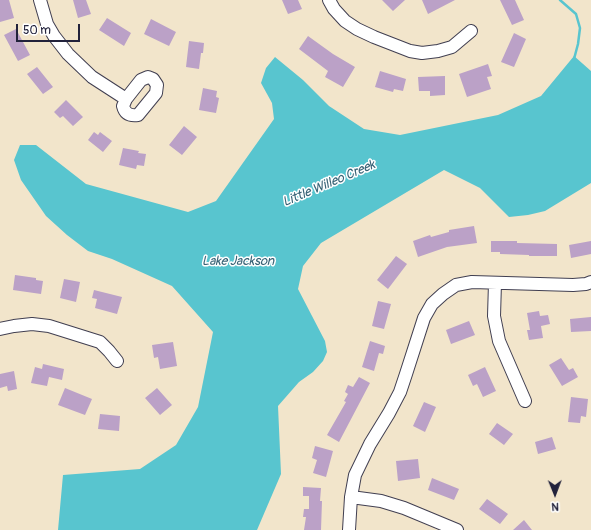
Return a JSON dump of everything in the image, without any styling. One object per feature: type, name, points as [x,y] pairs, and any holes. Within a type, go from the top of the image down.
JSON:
[{"type":"street","points":[[40,0],[48,24],[54,36],[68,54],[92,78],[126,99]]},
{"type":"street","points":[[329,0],[334,9],[345,21],[357,29],[410,51],[438,51],[452,47],[472,32]]},
{"type":"street","points":[[349,530],[351,497],[355,475],[370,444],[400,392],[424,318],[432,304],[456,285],[472,282],[573,285],[591,282]]},
{"type":"street","points":[[495,283],[494,316],[499,341],[525,401]]},
{"type":"street","points":[[0,329],[32,324],[49,326],[100,342],[117,361]]},
{"type":"street","points":[[351,497],[381,501],[404,508],[457,530]]},
{"type":"water","name":"Lake Jackson","points":[[574,56],[591,71],[591,183],[545,211],[509,217],[480,188],[444,170],[321,243],[303,266],[298,289],[325,341],[327,352],[323,361],[313,372],[299,382],[278,406],[281,474],[257,530],[58,530],[63,475],[140,469],[176,445],[198,407],[213,332],[172,286],[112,259],[88,251],[46,216],[21,180],[14,160],[20,145],[36,145],[86,184],[188,212],[216,201],[274,119],[272,103],[261,83],[266,68],[275,57],[303,80],[329,106],[364,129],[400,135],[498,115],[541,96]]},
{"type":"building","points":[[0,0],[9,0],[14,18],[0,22]]},
{"type":"building","points":[[73,0],[86,0],[91,14],[78,18]]},
{"type":"building","points":[[282,0],[298,0],[302,9],[288,14]]},
{"type":"building","points":[[382,0],[405,0],[393,11]]},
{"type":"building","points":[[422,0],[455,0],[428,14]]},
{"type":"building","points":[[500,0],[515,0],[524,20],[512,25]]},
{"type":"building","points":[[107,18],[131,33],[124,46],[99,30]]},
{"type":"building","points":[[151,19],[176,32],[169,46],[144,34]]},
{"type":"building","points":[[16,29],[30,55],[18,61],[4,35]]},
{"type":"building","points":[[514,33],[526,39],[514,67],[501,62]]},
{"type":"building","points":[[308,36],[333,54],[355,67],[343,87],[325,77],[328,71],[299,49]]},
{"type":"building","points":[[189,41],[204,43],[199,69],[186,67]]},
{"type":"building","points":[[488,64],[492,76],[487,77],[491,89],[467,97],[459,74]]},
{"type":"building","points":[[37,67],[53,87],[43,94],[27,74]]},
{"type":"building","points":[[380,71],[406,79],[403,91],[394,89],[393,92],[375,87]]},
{"type":"building","points":[[445,76],[445,95],[430,96],[430,91],[419,91],[418,77]]},
{"type":"building","points":[[203,88],[217,91],[216,97],[219,98],[216,113],[199,110]]},
{"type":"building","points":[[66,100],[83,117],[73,126],[63,116],[60,118],[54,112]]},
{"type":"building","points":[[184,126],[197,137],[182,155],[169,145]]},
{"type":"building","points":[[94,132],[98,135],[100,132],[112,141],[103,152],[88,140]]},
{"type":"building","points":[[123,148],[146,154],[144,166],[137,165],[136,169],[119,165]]},
{"type":"building","points":[[474,226],[477,243],[447,247],[418,257],[413,241],[430,235],[431,237],[449,232],[449,230]]},
{"type":"building","points":[[491,241],[557,244],[557,256],[529,256],[491,252]]},
{"type":"building","points":[[591,241],[591,254],[571,258],[569,245]]},
{"type":"building","points":[[396,256],[407,264],[388,289],[377,280]]},
{"type":"building","points":[[15,275],[36,278],[36,280],[43,281],[41,294],[13,290]]},
{"type":"building","points":[[64,279],[80,282],[76,302],[60,298]]},
{"type":"building","points":[[94,290],[122,297],[117,314],[95,308],[97,299],[92,298]]},
{"type":"building","points":[[378,301],[391,304],[384,329],[372,326]]},
{"type":"building","points":[[539,311],[540,316],[548,315],[550,324],[541,326],[543,338],[529,340],[527,330],[530,330],[527,313]]},
{"type":"building","points":[[591,317],[591,331],[571,332],[570,319]]},
{"type":"building","points":[[469,321],[475,335],[451,344],[446,330]]},
{"type":"building","points":[[370,341],[385,346],[383,354],[379,353],[374,371],[362,367]]},
{"type":"building","points":[[173,342],[177,366],[160,369],[158,357],[154,358],[152,345]]},
{"type":"building","points":[[561,358],[569,370],[573,368],[578,377],[562,386],[549,365]]},
{"type":"building","points":[[43,364],[64,369],[62,380],[49,377],[47,386],[31,383],[35,367],[42,369]]},
{"type":"building","points":[[485,367],[496,391],[483,397],[477,384],[473,386],[468,375]]},
{"type":"building","points":[[14,371],[17,389],[8,391],[7,386],[0,388],[0,374]]},
{"type":"building","points":[[359,377],[370,383],[339,442],[327,435],[346,402],[344,401],[348,394],[345,392],[348,385],[353,387]]},
{"type":"building","points":[[65,388],[92,399],[85,415],[58,405]]},
{"type":"building","points":[[157,388],[172,405],[160,415],[145,398]]},
{"type":"building","points":[[571,397],[588,399],[586,417],[581,416],[580,423],[568,422]]},
{"type":"building","points":[[424,402],[436,407],[425,432],[413,426]]},
{"type":"building","points":[[100,414],[120,416],[119,431],[98,429]]},
{"type":"building","points":[[497,423],[513,434],[504,445],[489,434]]},
{"type":"building","points":[[552,437],[556,449],[538,454],[535,442]]},
{"type":"building","points":[[315,446],[333,451],[326,477],[313,473],[317,460],[312,458]]},
{"type":"building","points":[[418,459],[420,478],[398,481],[396,461]]},
{"type":"building","points":[[432,478],[459,489],[454,500],[428,490]]},
{"type":"building","points":[[303,487],[321,488],[321,530],[304,530],[306,517],[303,517],[304,509],[309,509],[309,496],[303,496]]},
{"type":"building","points":[[487,499],[508,514],[500,524],[479,509]]},
{"type":"building","points":[[524,520],[532,530],[513,530]]},
{"type":"waterway","name":"Little Willeo Creek","points":[[560,0],[576,14],[580,28],[574,59]]}]
